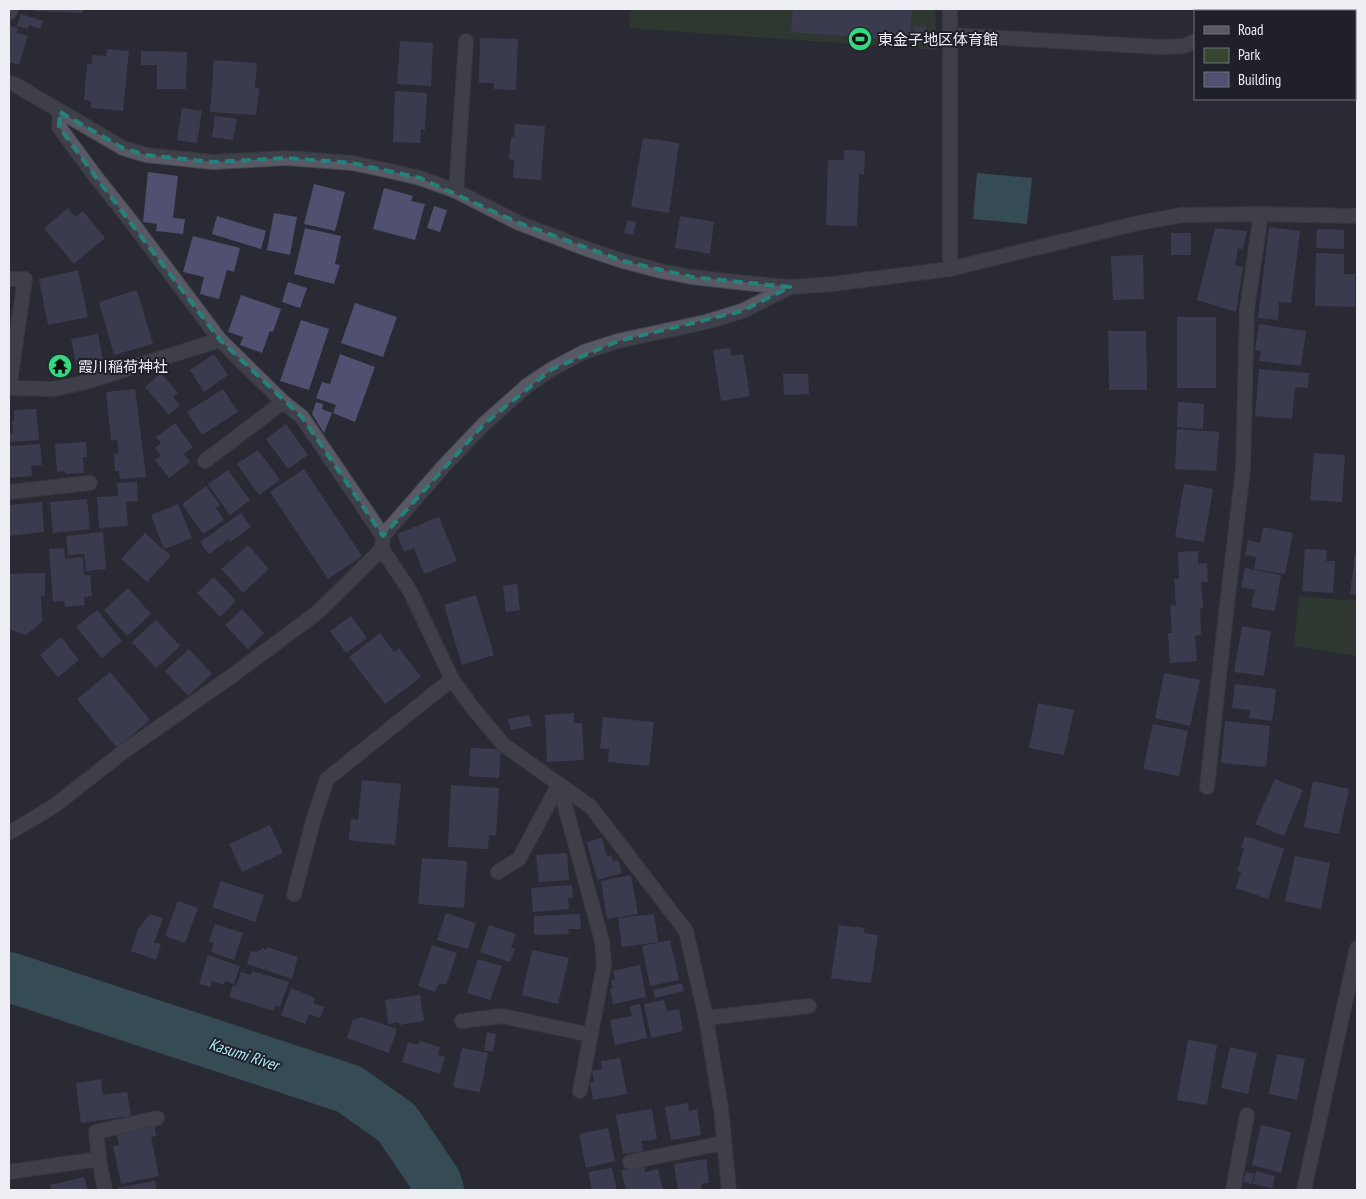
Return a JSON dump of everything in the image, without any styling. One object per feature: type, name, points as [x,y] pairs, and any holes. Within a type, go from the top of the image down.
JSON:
[{"type":"street","points":[[9,13],[11,9]]},
{"type":"street","points":[[950,9],[950,269]]},
{"type":"street","points":[[951,35],[1162,47],[1184,46],[1194,41]]},
{"type":"street","points":[[456,191],[466,41]]},
{"type":"street","points":[[9,83],[14,84],[123,148],[146,155],[213,162],[287,158],[352,163],[420,178],[456,191],[520,223],[623,261],[692,277],[790,287],[832,284],[950,269],[1138,223],[1183,215],[1357,216]]},
{"type":"street","points":[[60,112],[59,127],[94,176],[130,220],[220,340],[302,417],[382,543],[410,591],[452,679],[472,706],[504,744],[591,807],[686,932],[706,1018],[721,1109],[729,1190]]},
{"type":"street","points":[[1207,787],[1243,469],[1247,309],[1261,214]]},
{"type":"street","points":[[9,279],[25,279],[9,388],[54,389],[72,385],[220,340]]},
{"type":"street","points":[[9,833],[54,806],[123,752],[229,678],[318,612],[382,543],[444,466],[484,424],[528,385],[552,369],[584,352],[618,341],[706,322],[742,311],[790,287]]},
{"type":"street","points":[[205,461],[284,402]]},
{"type":"street","points":[[9,492],[90,483]]},
{"type":"street","points":[[294,894],[314,818],[327,779],[452,679]]},
{"type":"street","points":[[498,872],[519,859],[558,784]]},
{"type":"street","points":[[558,784],[602,941],[604,966],[580,1091]]},
{"type":"street","points":[[1304,1190],[1357,948]]},
{"type":"street","points":[[706,1018],[809,1006]]},
{"type":"street","points":[[462,1021],[502,1016],[591,1035]]},
{"type":"street","points":[[1232,1190],[1247,1115]]},
{"type":"street","points":[[105,1190],[96,1132],[157,1118]]},
{"type":"street","points":[[630,1162],[724,1143]]},
{"type":"street","points":[[9,1172],[99,1159]]},
{"type":"highlighted area","points":[[60,112],[123,148],[146,155],[213,162],[287,158],[352,163],[420,178],[519,223],[623,261],[692,277],[790,287],[742,311],[618,341],[552,369],[484,424],[383,536],[302,417],[220,340],[95,176],[59,127]]},
{"type":"green space","name":"東金子地区体育館","points":[[631,9],[935,9],[937,50],[629,28]]},
{"type":"green space","points":[[1299,596],[1357,601],[1357,656],[1294,646]]},
{"type":"water","points":[[977,173],[1032,178],[1027,224],[973,219]]},
{"type":"building","points":[[34,9],[83,9],[83,13],[34,11]]},
{"type":"building","points":[[793,9],[912,9],[910,41],[791,32]]},
{"type":"building","points":[[1357,9],[1357,62],[1356,10]]},
{"type":"building","points":[[21,14],[43,21],[40,29],[29,25],[28,29],[17,26]]},
{"type":"building","points":[[9,25],[18,28],[17,33],[28,36],[19,65],[9,62]]},
{"type":"building","points":[[914,26],[926,27],[925,43],[913,42]]},
{"type":"building","points":[[480,38],[518,39],[516,90],[494,89],[494,83],[479,83]]},
{"type":"building","points":[[400,41],[433,43],[431,86],[397,84]]},
{"type":"building","points":[[107,49],[129,51],[123,111],[91,108],[91,101],[84,100],[87,64],[92,64],[92,55],[106,56]]},
{"type":"building","points":[[141,51],[187,52],[186,89],[157,89],[157,65],[141,65]]},
{"type":"building","points":[[214,60],[257,63],[255,88],[259,88],[256,115],[210,112]]},
{"type":"building","points":[[395,91],[427,93],[425,130],[421,129],[420,143],[393,142]]},
{"type":"building","points":[[182,108],[202,111],[197,143],[177,140]]},
{"type":"building","points":[[215,116],[237,119],[233,140],[212,137]]},
{"type":"building","points":[[515,124],[545,126],[541,180],[513,178],[514,160],[509,159],[511,137],[514,137]]},
{"type":"building","points":[[643,138],[679,143],[669,213],[631,207]]},
{"type":"building","points":[[844,150],[865,151],[864,175],[859,174],[857,226],[826,225],[828,160],[844,160]]},
{"type":"building","points":[[148,172],[178,176],[173,218],[185,219],[183,234],[156,231],[157,224],[143,222]]},
{"type":"building","points":[[314,184],[345,192],[335,231],[304,224]]},
{"type":"building","points":[[384,188],[413,196],[411,201],[425,204],[415,240],[373,229]]},
{"type":"building","points":[[434,206],[447,210],[440,232],[427,228]]},
{"type":"building","points":[[68,208],[75,217],[83,211],[105,238],[74,264],[44,228]]},
{"type":"building","points":[[274,213],[297,217],[290,255],[267,250]]},
{"type":"building","points":[[217,216],[266,231],[261,249],[212,234]]},
{"type":"building","points":[[680,216],[714,222],[710,254],[675,248]]},
{"type":"building","points":[[627,220],[636,222],[633,235],[624,233]]},
{"type":"building","points":[[1269,227],[1300,231],[1291,303],[1279,302],[1278,320],[1258,318]]},
{"type":"building","points":[[305,228],[341,236],[335,264],[340,265],[334,284],[294,274]]},
{"type":"building","points":[[1215,228],[1247,231],[1243,249],[1238,248],[1235,265],[1243,267],[1236,312],[1197,300]]},
{"type":"building","points":[[1317,229],[1344,230],[1344,249],[1316,248]]},
{"type":"building","points":[[1171,233],[1191,233],[1191,255],[1171,255]]},
{"type":"building","points":[[193,236],[240,248],[234,272],[227,270],[219,299],[200,294],[204,277],[183,272]]},
{"type":"building","points":[[1316,253],[1344,254],[1344,274],[1355,274],[1355,307],[1315,306]]},
{"type":"building","points":[[1143,255],[1144,299],[1113,300],[1111,256]]},
{"type":"building","points":[[78,270],[88,317],[48,325],[39,279]]},
{"type":"building","points":[[288,282],[307,288],[300,308],[282,302]]},
{"type":"building","points":[[137,290],[153,344],[114,355],[99,302]]},
{"type":"building","points":[[241,295],[281,309],[273,332],[270,331],[262,353],[240,345],[243,337],[228,332]]},
{"type":"building","points":[[355,303],[397,317],[383,357],[341,343]]},
{"type":"building","points":[[1177,317],[1216,317],[1216,388],[1177,388]]},
{"type":"building","points":[[301,320],[329,329],[309,390],[280,381]]},
{"type":"building","points":[[1259,324],[1306,331],[1301,366],[1259,361],[1261,351],[1255,350]]},
{"type":"building","points":[[1108,331],[1146,331],[1147,390],[1109,390]]},
{"type":"building","points":[[98,334],[103,359],[76,365],[71,339]]},
{"type":"building","points":[[730,348],[731,356],[743,354],[750,396],[721,401],[713,350]]},
{"type":"building","points":[[214,354],[228,375],[204,392],[190,370]]},
{"type":"building","points":[[340,354],[375,367],[355,422],[333,413],[336,405],[316,398],[322,382],[330,384]]},
{"type":"building","points":[[1259,369],[1309,373],[1308,388],[1295,387],[1292,419],[1255,416]]},
{"type":"building","points":[[161,373],[178,393],[173,397],[180,405],[169,415],[145,387]]},
{"type":"building","points":[[783,374],[808,374],[809,394],[784,395]]},
{"type":"building","points":[[135,389],[146,477],[120,479],[119,471],[115,471],[114,454],[119,453],[117,440],[111,440],[106,392]]},
{"type":"building","points":[[223,389],[238,412],[202,435],[187,412]]},
{"type":"building","points":[[316,402],[323,404],[322,409],[332,413],[324,433],[312,414]]},
{"type":"building","points":[[1178,402],[1204,404],[1203,429],[1177,427]]},
{"type":"building","points":[[36,409],[39,440],[9,442],[9,434],[13,433],[14,410]]},
{"type":"building","points":[[175,423],[193,447],[184,454],[190,462],[169,478],[155,460],[161,456],[155,448],[161,443],[156,437]]},
{"type":"building","points":[[286,424],[308,455],[288,469],[266,439]]},
{"type":"building","points":[[1177,429],[1219,432],[1216,471],[1175,469]]},
{"type":"building","points":[[86,442],[87,457],[83,457],[84,473],[65,474],[65,471],[57,472],[55,444]]},
{"type":"building","points":[[40,444],[42,465],[31,466],[32,476],[9,478],[9,446]]},
{"type":"building","points":[[258,450],[280,480],[259,495],[237,464]]},
{"type":"building","points":[[1314,453],[1345,455],[1342,502],[1310,500]]},
{"type":"building","points":[[304,469],[362,556],[328,579],[270,492]]},
{"type":"building","points":[[228,470],[250,500],[230,515],[208,484]]},
{"type":"building","points":[[137,482],[138,501],[126,502],[128,526],[99,528],[97,497],[118,496],[117,483]]},
{"type":"building","points":[[1184,484],[1213,489],[1204,542],[1175,537]]},
{"type":"building","points":[[206,486],[220,505],[216,508],[224,520],[203,534],[182,504]]},
{"type":"building","points":[[87,499],[90,529],[53,533],[50,502]]},
{"type":"building","points":[[42,502],[44,532],[9,536],[9,505]]},
{"type":"building","points":[[178,504],[192,538],[164,549],[151,515]]},
{"type":"building","points":[[241,513],[251,527],[230,542],[229,539],[209,554],[200,542]]},
{"type":"building","points":[[439,517],[457,561],[424,574],[414,548],[404,552],[397,534]]},
{"type":"building","points":[[1263,527],[1293,533],[1285,574],[1254,569],[1256,557],[1245,555],[1248,540],[1260,543]]},
{"type":"building","points":[[103,532],[106,569],[86,571],[84,554],[68,555],[66,536]]},
{"type":"building","points":[[145,533],[171,556],[147,582],[121,559]]},
{"type":"building","points":[[248,545],[269,569],[243,593],[221,569]]},
{"type":"building","points":[[64,548],[65,559],[83,557],[84,575],[90,575],[92,596],[84,597],[85,605],[65,607],[64,601],[53,602],[49,549]]},
{"type":"building","points":[[1305,549],[1327,550],[1326,561],[1335,561],[1333,593],[1302,591]]},
{"type":"building","points":[[1198,551],[1198,564],[1207,563],[1208,582],[1201,582],[1203,608],[1200,609],[1201,635],[1195,636],[1197,661],[1170,663],[1168,633],[1172,633],[1170,606],[1176,605],[1174,579],[1179,579],[1178,552]]},
{"type":"building","points":[[1355,553],[1357,553],[1357,595],[1350,594]]},
{"type":"building","points":[[1245,568],[1281,575],[1275,611],[1251,607],[1255,590],[1241,587]]},
{"type":"building","points":[[45,573],[45,596],[41,596],[42,622],[26,635],[9,629],[9,574]]},
{"type":"building","points":[[214,577],[236,601],[220,617],[197,593]]},
{"type":"building","points":[[517,584],[520,610],[506,612],[503,586]]},
{"type":"building","points":[[128,588],[151,614],[127,636],[104,610]]},
{"type":"building","points":[[476,595],[494,655],[462,665],[444,605]]},
{"type":"building","points":[[242,609],[264,633],[248,649],[225,625]]},
{"type":"building","points":[[97,610],[122,641],[102,658],[76,627]]},
{"type":"building","points":[[351,616],[367,638],[346,653],[330,631]]},
{"type":"building","points":[[156,620],[180,646],[156,668],[132,642]]},
{"type":"building","points":[[1242,626],[1271,631],[1264,676],[1234,672]]},
{"type":"building","points":[[380,633],[394,652],[399,648],[421,677],[385,704],[349,657]]},
{"type":"building","points":[[61,637],[79,660],[58,677],[40,655]]},
{"type":"building","points":[[189,649],[212,674],[188,696],[165,671]]},
{"type":"building","points":[[110,672],[150,720],[117,748],[77,699]]},
{"type":"building","points":[[1164,673],[1200,680],[1190,726],[1155,718]]},
{"type":"building","points":[[1235,684],[1276,689],[1272,721],[1249,718],[1250,710],[1232,708]]},
{"type":"building","points":[[1038,703],[1074,710],[1064,755],[1029,748]]},
{"type":"building","points":[[574,713],[574,723],[582,723],[584,760],[547,762],[545,715]]},
{"type":"building","points":[[529,715],[532,726],[511,730],[508,719]]},
{"type":"building","points":[[603,717],[654,722],[649,766],[608,762],[609,749],[600,748]]},
{"type":"building","points":[[1225,721],[1270,726],[1266,767],[1221,763]]},
{"type":"building","points":[[1153,724],[1188,731],[1179,776],[1143,769]]},
{"type":"building","points":[[471,748],[501,749],[499,778],[469,776]]},
{"type":"building","points":[[1275,779],[1303,790],[1284,836],[1255,824]]},
{"type":"building","points":[[362,780],[401,784],[395,845],[349,840],[351,819],[358,820]]},
{"type":"building","points":[[1313,781],[1349,789],[1339,834],[1304,827]]},
{"type":"building","points":[[451,785],[499,788],[496,835],[489,835],[488,849],[448,847]]},
{"type":"building","points":[[270,825],[283,853],[242,872],[229,844]]},
{"type":"building","points":[[1245,836],[1284,849],[1268,899],[1236,888],[1241,872],[1237,871],[1244,849],[1241,847]]},
{"type":"building","points":[[602,838],[607,857],[611,855],[613,861],[618,860],[622,873],[597,880],[587,842]]},
{"type":"building","points":[[567,853],[569,880],[539,882],[536,855]]},
{"type":"building","points":[[1295,856],[1330,863],[1321,909],[1285,901]]},
{"type":"building","points":[[422,858],[467,861],[464,908],[418,904]]},
{"type":"building","points":[[631,875],[638,914],[607,919],[601,881]]},
{"type":"building","points":[[221,881],[264,895],[255,922],[212,907]]},
{"type":"building","points":[[572,885],[573,898],[568,898],[569,909],[533,912],[531,888]]},
{"type":"building","points":[[178,901],[198,908],[185,943],[165,936]]},
{"type":"building","points":[[446,913],[476,923],[468,949],[437,940]]},
{"type":"building","points":[[150,914],[163,918],[154,943],[161,944],[156,960],[131,951],[138,929]]},
{"type":"building","points":[[580,914],[581,929],[568,929],[569,934],[534,935],[534,916]]},
{"type":"building","points":[[654,914],[658,942],[622,947],[618,918]]},
{"type":"building","points":[[215,924],[243,933],[234,960],[211,952],[214,943],[209,941]]},
{"type":"building","points":[[489,925],[516,934],[511,948],[515,949],[510,962],[480,952]]},
{"type":"building","points":[[839,925],[864,928],[864,933],[878,935],[871,983],[831,978]]},
{"type":"building","points":[[670,940],[679,980],[650,986],[642,946]]},
{"type":"building","points":[[432,945],[457,953],[446,985],[439,983],[435,992],[418,986]]},
{"type":"building","points":[[267,947],[298,957],[292,979],[247,964],[251,951],[261,951],[262,948],[267,950]]},
{"type":"building","points":[[532,950],[569,958],[558,1004],[522,995]]},
{"type":"building","points":[[208,955],[240,966],[234,984],[225,981],[224,985],[212,981],[210,987],[199,984]]},
{"type":"building","points":[[478,959],[502,966],[490,1000],[467,993]]},
{"type":"building","points":[[640,965],[646,997],[613,1004],[610,989],[613,988],[611,980],[615,979],[613,971]]},
{"type":"building","points":[[252,971],[289,982],[280,1007],[275,1005],[273,1011],[229,997],[233,985],[236,986],[241,972],[251,975]]},
{"type":"building","points":[[682,983],[684,991],[655,998],[653,990]]},
{"type":"building","points":[[291,988],[315,998],[313,1003],[324,1007],[320,1018],[309,1014],[305,1024],[281,1015]]},
{"type":"building","points":[[420,995],[424,1021],[399,1025],[399,1022],[388,1024],[385,1000]]},
{"type":"building","points":[[664,1000],[667,1011],[679,1009],[683,1031],[651,1038],[644,1004]]},
{"type":"building","points":[[640,1004],[647,1038],[615,1045],[610,1020],[632,1016],[630,1006]]},
{"type":"building","points":[[362,1017],[397,1029],[389,1053],[347,1038],[353,1020]]},
{"type":"building","points":[[487,1032],[496,1034],[493,1052],[484,1050]]},
{"type":"building","points":[[1188,1040],[1217,1045],[1207,1105],[1177,1100]]},
{"type":"building","points":[[420,1041],[440,1047],[438,1055],[445,1057],[440,1074],[402,1062],[408,1042],[418,1045]]},
{"type":"building","points":[[1230,1047],[1257,1053],[1248,1094],[1221,1088]]},
{"type":"building","points":[[462,1048],[488,1053],[480,1092],[453,1087]]},
{"type":"building","points":[[1277,1054],[1305,1059],[1297,1100],[1269,1094]]},
{"type":"building","points":[[620,1058],[627,1094],[593,1100],[590,1083],[594,1082],[592,1071],[602,1069],[601,1061]]},
{"type":"building","points":[[101,1079],[103,1095],[127,1092],[131,1116],[81,1123],[76,1083]]},
{"type":"building","points":[[688,1103],[689,1111],[697,1109],[701,1135],[671,1140],[665,1107]]},
{"type":"building","points":[[652,1109],[657,1139],[641,1141],[643,1151],[623,1154],[616,1115]]},
{"type":"building","points":[[154,1124],[156,1136],[151,1137],[159,1176],[121,1184],[113,1146],[119,1145],[116,1132]]},
{"type":"building","points":[[1261,1125],[1291,1132],[1281,1173],[1252,1165]]},
{"type":"building","points":[[608,1128],[615,1161],[586,1168],[579,1134]]},
{"type":"building","points":[[706,1159],[709,1183],[701,1184],[702,1190],[678,1190],[674,1164]]},
{"type":"building","points":[[644,1165],[645,1172],[658,1169],[663,1190],[626,1190],[621,1170]]},
{"type":"building","points":[[612,1168],[617,1190],[592,1190],[588,1172]]},
{"type":"building","points":[[1256,1171],[1275,1176],[1272,1188],[1253,1184]]},
{"type":"building","points":[[1246,1172],[1254,1174],[1252,1184],[1243,1182]]},
{"type":"building","points":[[84,1177],[88,1190],[51,1190],[50,1185]]},
{"type":"building","points":[[155,1181],[157,1190],[117,1190],[117,1188]]},
{"type":"waterway","name":"Kasumi River","points":[[9,977],[349,1089],[397,1123],[436,1181],[439,1190]]},
{"type":"place","name":"東金子地区体育館","points":[[860,39]]},
{"type":"place","name":"霞川稲荷神社","points":[[60,366]]}]
